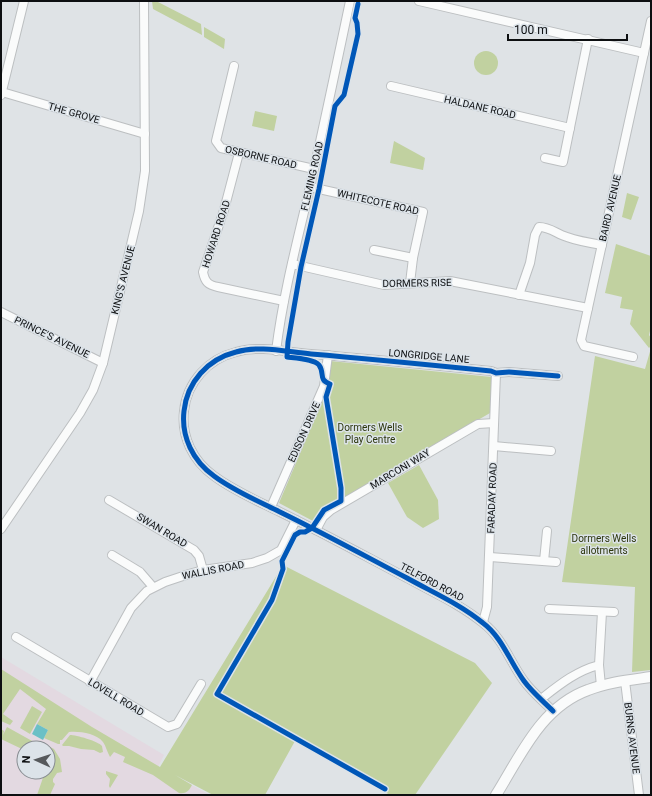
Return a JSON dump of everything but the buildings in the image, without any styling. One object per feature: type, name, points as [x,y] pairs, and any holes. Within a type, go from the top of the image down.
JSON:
[{"type":"street","points":[[2,93],[24,1]]},
{"type":"street","name":"KING'S AVENUE","points":[[1,529],[80,413],[93,390],[103,363],[139,212],[145,171],[144,1]]},
{"type":"street","name":"FLEMING ROAD","points":[[276,351],[284,301],[350,1]]},
{"type":"street","points":[[419,1],[644,53]]},
{"type":"street","name":"BAIRD AVENUE","points":[[633,357],[584,346],[581,340],[651,21]]},
{"type":"street","points":[[545,158],[563,162],[588,39]]},
{"type":"street","name":"OSBORNE ROAD","points":[[234,66],[216,141],[221,148],[314,169]]},
{"type":"street","name":"HALDANE ROAD","points":[[391,86],[570,128]]},
{"type":"street","name":"THE GROVE","points":[[2,93],[145,134]]},
{"type":"street","name":"HOWARD ROAD","points":[[239,153],[226,205],[203,272],[204,279],[209,285],[284,301]]},
{"type":"street","name":"WHITECOTE ROAD","points":[[310,187],[423,212],[413,258],[410,283]]},
{"type":"street","points":[[519,295],[530,263],[535,235],[540,227],[549,228],[565,236],[578,240],[602,245]]},
{"type":"street","points":[[374,250],[413,258]]},
{"type":"street","name":"DORMERS RISE","points":[[292,264],[384,285],[450,281],[588,308]]},
{"type":"street","name":"PRINCE'S AVENUE","points":[[1,312],[103,363]]},
{"type":"street","name":"TELFORD ROAD","points":[[276,351],[243,350],[224,356],[212,363],[200,374],[192,385],[186,400],[183,414],[184,430],[188,444],[200,463],[220,480],[452,602],[483,622],[497,638],[524,680],[553,711]]},
{"type":"street","name":"LONGRIDGE LANE","points":[[276,351],[491,371],[496,373],[509,372],[558,376]]},
{"type":"street","name":"EDISON DRIVE","points":[[272,507],[324,386],[328,355]]},
{"type":"street","name":"FARADAY ROAD","points":[[483,622],[487,607],[490,557],[496,373]]},
{"type":"street","name":"MARCONI WAY","points":[[316,530],[323,517],[331,510],[478,424],[494,423]]},
{"type":"street","points":[[494,446],[551,451]]},
{"type":"street","name":"SWAN ROAD","points":[[109,500],[194,550],[199,556],[204,570]]},
{"type":"street","name":"WALLIS ROAD","points":[[90,682],[131,608],[142,595],[153,587],[177,577],[204,570],[252,563],[273,556],[281,550],[296,520]]},
{"type":"street","points":[[544,561],[547,531]]},
{"type":"street","points":[[112,555],[140,572],[153,587]]},
{"type":"street","points":[[490,557],[556,562]]},
{"type":"street","points":[[550,608],[614,612]]},
{"type":"street","points":[[601,686],[599,665],[602,612]]},
{"type":"street","name":"LOVELL ROAD","points":[[16,637],[168,728],[177,724],[201,684]]},
{"type":"street","points":[[541,699],[571,676],[599,665]]},
{"type":"street","points":[[496,795],[537,728],[553,711],[576,695],[601,686],[651,677]]},
{"type":"street","name":"BURNS AVENUE","points":[[624,681],[639,795]]},
{"type":"shaded area","points":[[1,657],[164,755],[158,767],[210,795],[1,795]]},
{"type":"green space","points":[[152,1],[156,1],[201,24],[202,35],[153,9]]},
{"type":"green space","points":[[204,27],[225,39],[224,49],[204,37]]},
{"type":"green space","points":[[486,51],[494,55],[498,63],[494,71],[486,75],[478,71],[474,63],[478,55]]},
{"type":"green space","points":[[255,111],[277,116],[274,131],[252,126]]},
{"type":"green space","points":[[394,141],[425,158],[423,170],[390,163]]},
{"type":"green space","points":[[627,193],[639,197],[631,220],[622,217]]},
{"type":"green space","points":[[616,244],[651,256],[651,327],[649,335],[651,338],[651,346],[649,348],[630,324],[633,310],[620,308],[622,297],[605,293]]},
{"type":"green space","name":"Dormers Wells allotments","points":[[651,348],[651,670],[632,672],[635,587],[562,582],[595,356],[645,369]]},
{"type":"green space","name":"Dormers Wells Play Centre","points":[[330,361],[492,377],[490,413],[323,510],[313,521],[279,503],[327,390]]},
{"type":"green space","points":[[419,465],[438,500],[439,519],[423,528],[407,517],[388,483]]},
{"type":"green space","points":[[283,565],[475,663],[492,683],[415,795],[390,795],[295,741],[265,795],[213,795],[175,775],[192,785],[187,792],[179,793],[153,775],[123,762],[125,757],[114,752],[110,757],[103,742],[96,736],[82,732],[69,732],[62,740],[60,740],[60,744],[56,743],[56,740],[49,740],[44,738],[48,730],[37,724],[46,709],[20,689],[3,714],[13,721],[10,725],[1,721],[1,669],[92,727],[160,767]]},
{"type":"green space","points":[[32,706],[42,712],[30,734],[20,728]]},
{"type":"green space","points":[[7,727],[30,740],[16,740],[16,746],[1,739],[1,729],[4,731],[3,735]]},
{"type":"green space","points":[[70,735],[82,737],[100,744],[103,752],[100,753],[94,750],[63,746],[62,745]]},
{"type":"green space","points":[[56,752],[60,759],[62,772],[56,774]]},
{"type":"green space","points":[[106,771],[118,775],[110,788],[110,779],[106,774]]},
{"type":"green space","points":[[42,780],[53,780],[55,784],[50,795],[37,795]]},
{"type":"water","points":[[37,724],[48,730],[43,740],[32,734]]},
{"type":"cycle path","points":[[358,4],[355,18],[358,34],[344,95],[335,106],[319,189],[301,267],[288,342],[287,357],[304,359],[317,363],[321,368],[324,380],[330,384],[326,397],[341,488],[341,501],[324,510],[312,528],[295,535],[282,561],[283,569],[272,600],[217,694],[385,789]]},
{"type":"cycle path","points":[[553,711],[527,685],[501,642],[490,629],[474,616],[446,599],[328,536],[246,496],[214,476],[200,463],[190,448],[184,430],[184,411],[186,400],[194,381],[208,366],[226,355],[254,349],[491,371],[496,373],[509,372],[558,376]]}]
